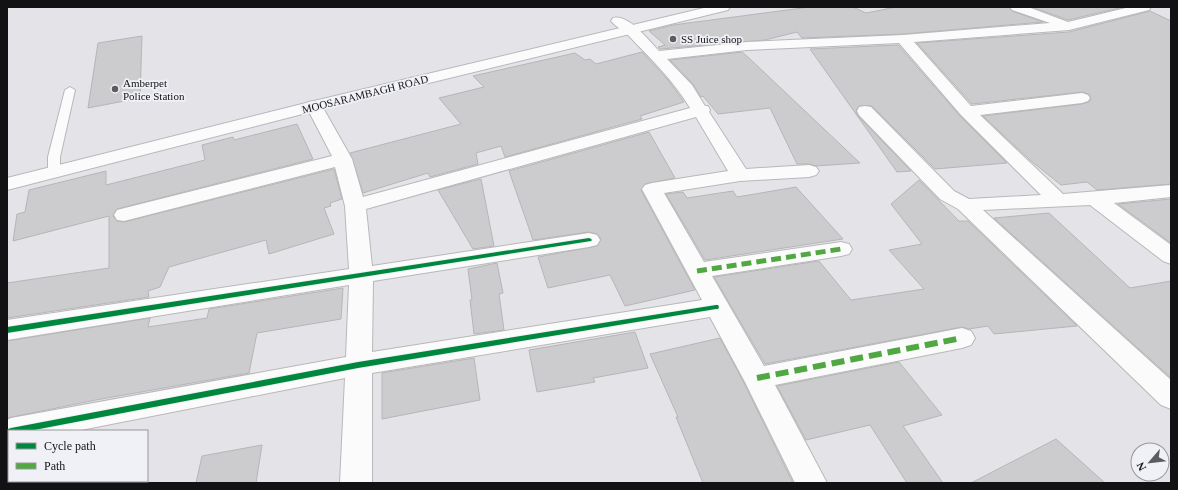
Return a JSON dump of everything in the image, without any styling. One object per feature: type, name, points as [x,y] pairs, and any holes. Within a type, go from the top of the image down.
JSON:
[{"type":"street","name":"MOOSARAMBAGH ROAD","points":[[7,169],[54,165],[314,106],[624,25],[677,7]]},
{"type":"street","name":"MOOSARAMBAGH ROAD","points":[[7,184],[54,165],[624,25],[724,7]]},
{"type":"street","points":[[1016,7],[1070,26]]},
{"type":"street","points":[[656,56],[747,46],[903,39],[1070,26],[1145,7]]},
{"type":"street","points":[[624,25],[686,88],[702,110],[740,175]]},
{"type":"street","points":[[903,39],[967,111],[1058,201]]},
{"type":"street","points":[[967,111],[1082,98]]},
{"type":"street","points":[[314,106],[343,159],[355,206],[361,276],[356,483]]},
{"type":"street","points":[[355,206],[702,110]]},
{"type":"street","points":[[865,111],[947,195],[965,205],[1171,397]]},
{"type":"street","points":[[124,215],[343,159]]},
{"type":"street","points":[[809,171],[740,175],[652,188],[756,378],[811,483]]},
{"type":"street","points":[[965,205],[1096,199],[1171,191]]},
{"type":"street","points":[[1096,199],[1171,256]]},
{"type":"street","points":[[7,330],[589,240]]},
{"type":"street","points":[[697,271],[841,249]]},
{"type":"street","points":[[14,430],[358,365],[716,307]]},
{"type":"street","points":[[756,378],[962,338]]},
{"type":"lane","points":[[54,165],[70,90]]},
{"type":"building","points":[[810,7],[853,7],[866,13],[896,7],[1009,7],[1012,11],[1043,22],[903,34],[802,38],[797,32],[765,40],[660,49],[658,47],[665,45],[649,31],[673,25]]},
{"type":"building","points":[[1032,7],[1124,7],[1068,20]]},
{"type":"building","points":[[1150,11],[1171,21],[1171,184],[1097,190],[1087,182],[1061,185],[1031,161],[983,116],[1082,104],[1089,102],[1091,99],[1089,94],[1082,92],[972,104],[917,43],[1069,32]]},
{"type":"building","points":[[142,36],[140,98],[88,108],[98,43]]},
{"type":"building","points":[[898,45],[960,116],[1007,163],[935,169],[872,106],[859,106],[856,110],[858,116],[911,171],[897,172],[810,49]]},
{"type":"building","points":[[642,52],[668,80],[684,102],[640,116],[642,119],[505,157],[501,146],[476,153],[478,164],[430,177],[428,173],[363,193],[350,153],[461,124],[439,98],[484,87],[473,76],[575,53],[585,60],[590,59],[596,64]]},
{"type":"building","points":[[742,52],[860,163],[816,166],[809,164],[797,164],[770,108],[718,114],[703,96],[701,97],[693,84],[670,60]]},
{"type":"building","points":[[297,124],[313,159],[117,209],[113,216],[117,221],[124,222],[334,169],[342,199],[330,203],[331,206],[324,208],[334,234],[269,254],[266,240],[169,267],[160,287],[148,291],[149,297],[7,318],[7,283],[109,268],[109,216],[13,241],[17,214],[25,212],[29,190],[106,171],[106,185],[205,160],[202,145],[233,137],[234,140]]},
{"type":"building","points":[[649,132],[675,178],[645,184],[641,190],[695,290],[625,306],[610,275],[548,288],[538,257],[597,246],[601,239],[597,234],[589,232],[533,240],[509,171]]},
{"type":"building","points":[[481,179],[494,246],[473,249],[438,190]]},
{"type":"building","points":[[919,180],[959,221],[968,221],[1077,326],[994,334],[988,326],[969,329],[962,327],[765,364],[714,277],[819,261],[851,300],[924,289],[889,250],[922,244],[891,204]]},
{"type":"building","points":[[796,187],[843,239],[705,260],[666,194],[683,192],[687,198],[733,191],[737,197]]},
{"type":"building","points":[[1171,199],[1171,243],[1118,204]]},
{"type":"building","points":[[1049,213],[1130,288],[1171,281],[1171,378],[994,218]]},
{"type":"building","points":[[497,263],[503,293],[499,294],[504,330],[474,334],[468,269]]},
{"type":"building","points":[[343,288],[341,319],[257,333],[249,373],[96,400],[7,418],[7,341],[150,318],[148,327],[207,318],[209,309]]},
{"type":"building","points":[[635,332],[648,368],[593,378],[595,382],[537,392],[529,350]]},
{"type":"building","points":[[720,338],[744,383],[793,483],[703,483],[676,417],[678,417],[650,354]]},
{"type":"building","points":[[474,358],[480,400],[382,419],[382,373]]},
{"type":"building","points":[[899,362],[942,415],[903,426],[943,483],[907,483],[870,425],[806,440],[777,386]]},
{"type":"building","points":[[1056,439],[1105,483],[971,483]]},
{"type":"building","points":[[262,445],[256,483],[196,483],[202,456]]},
{"type":"marked path","points":[[697,271],[841,249]]},
{"type":"marked path","points":[[757,378],[962,338]]},
{"type":"cycle path","points":[[7,330],[589,240]]},
{"type":"cycle path","points":[[16,430],[358,365],[716,307]]},
{"type":"place","name":"SS Juice shop","points":[[673,39]]},
{"type":"place","name":"Amberpet Police Station","points":[[115,89]]}]
